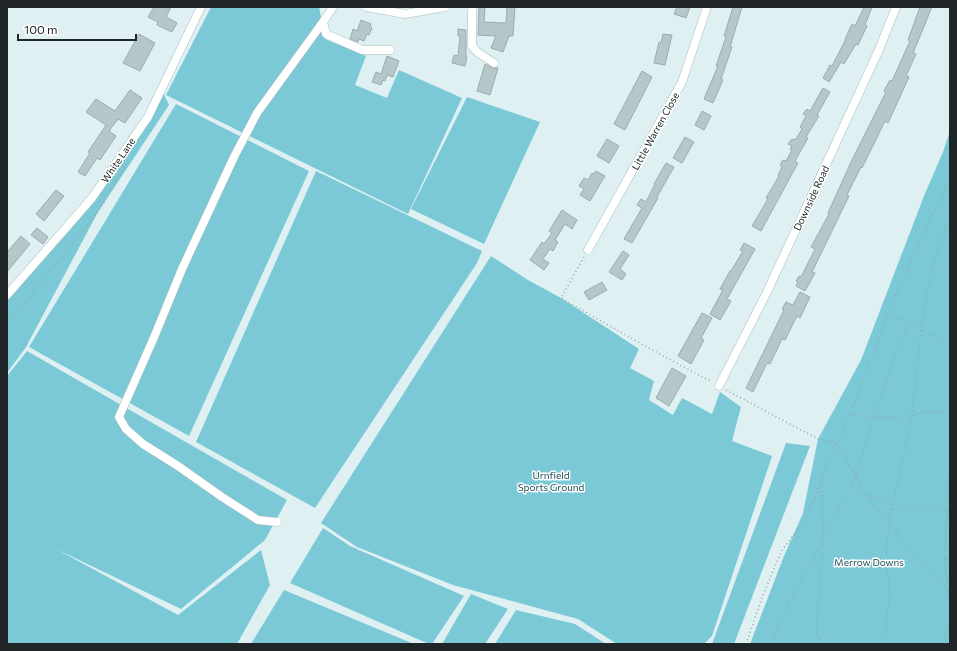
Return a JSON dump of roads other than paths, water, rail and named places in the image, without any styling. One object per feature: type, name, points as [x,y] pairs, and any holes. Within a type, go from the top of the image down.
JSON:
[{"type":"street","name":"White Lane","points":[[7,295],[92,198],[148,117],[201,7]]},
{"type":"street","points":[[277,522],[258,520],[222,497],[178,466],[143,444],[126,429],[118,417],[155,335],[182,269],[234,156],[257,113],[333,7]]},
{"type":"street","points":[[367,7],[405,14],[445,7]]},
{"type":"street","points":[[474,7],[472,11],[472,46],[476,52],[494,63]]},
{"type":"street","name":"Little Warren Close","points":[[588,250],[682,82],[707,7]]},
{"type":"street","name":"Downside Road","points":[[719,386],[767,292],[878,52],[896,7]]},
{"type":"street","points":[[323,22],[326,34],[362,50],[390,50]]},
{"type":"park label","name":"Urnfield Sports Ground","points":[[551,480]]},
{"type":"park label","name":"Merrow Downs","points":[[869,562]]}]
